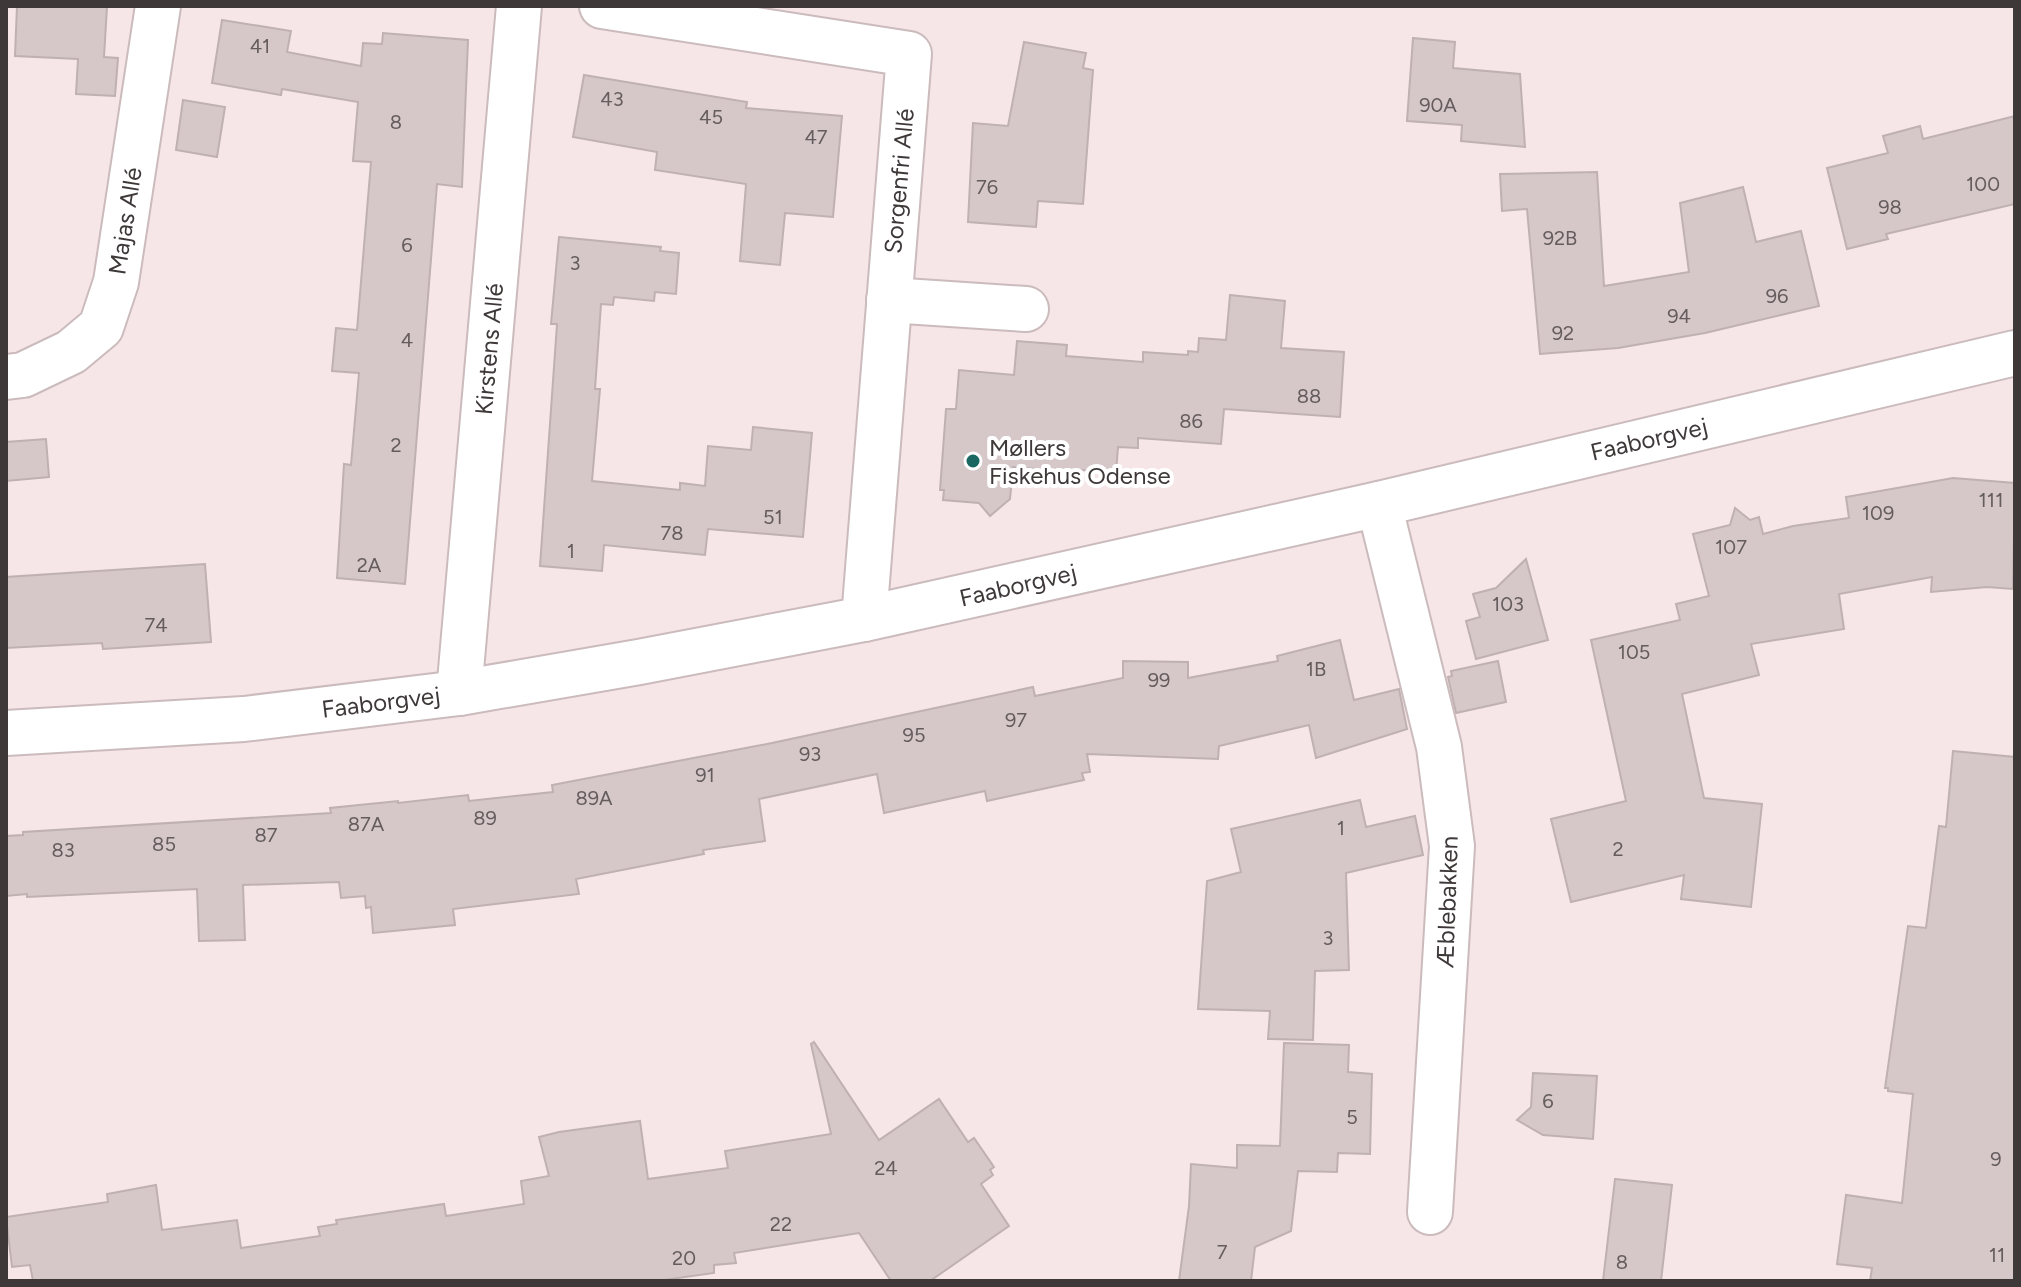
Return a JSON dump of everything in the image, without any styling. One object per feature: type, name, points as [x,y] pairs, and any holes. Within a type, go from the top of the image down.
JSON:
[{"type":"street","name":"Majas Allé","points":[[6,377],[23,375],[71,352],[101,327],[116,282],[158,6]]},
{"type":"street","name":"Kirstens Allé","points":[[459,693],[519,6]]},
{"type":"street","name":"Sorgenfri Allé","points":[[602,6],[909,54],[864,619]]},
{"type":"street","points":[[889,300],[1026,309]]},
{"type":"street","name":"Faaborgvej","points":[[6,733],[244,719],[459,693],[639,662],[864,619],[1379,504],[2015,353]]},
{"type":"street","name":"Æblebakken","points":[[1379,504],[1439,747],[1452,846],[1430,1212]]},
{"type":"building","points":[[17,6],[107,7],[104,57],[118,58],[115,96],[76,94],[78,59],[15,56]]},
{"type":"building","points":[[222,20],[291,31],[287,52],[361,66],[363,43],[382,44],[383,33],[468,40],[462,187],[437,184],[405,584],[337,578],[344,464],[351,465],[359,373],[332,371],[336,328],[357,330],[371,162],[353,161],[358,102],[282,89],[281,95],[212,83]]},
{"type":"building","points":[[1413,38],[1455,42],[1453,68],[1520,74],[1525,147],[1461,141],[1462,125],[1407,121]]},
{"type":"building","points":[[1024,42],[1086,53],[1083,68],[1093,70],[1083,204],[1038,201],[1036,227],[968,222],[973,123],[1008,126]]},
{"type":"building","points":[[584,75],[747,102],[746,108],[842,116],[833,217],[785,213],[780,265],[740,261],[746,184],[655,170],[657,152],[573,137]]},
{"type":"building","points":[[183,100],[225,107],[217,157],[176,150]]},
{"type":"building","points":[[2015,116],[2015,204],[1886,234],[1888,239],[1847,249],[1827,168],[1888,153],[1883,136],[1920,126],[1923,139]]},
{"type":"building","points":[[1597,172],[1604,286],[1689,272],[1680,203],[1743,187],[1756,242],[1801,231],[1819,306],[1705,333],[1618,348],[1540,354],[1527,209],[1502,211],[1500,174]]},
{"type":"building","points":[[559,237],[661,247],[660,251],[679,253],[676,294],[655,292],[654,301],[614,297],[613,305],[601,304],[595,389],[600,389],[592,481],[680,490],[680,483],[705,486],[708,446],[751,450],[753,427],[812,433],[803,537],[708,529],[705,555],[604,545],[602,571],[540,566],[557,324],[551,324]]},
{"type":"building","points":[[1230,295],[1285,301],[1281,348],[1344,352],[1340,417],[1224,409],[1221,444],[1138,438],[1138,448],[1118,447],[1116,472],[1081,470],[1081,473],[1013,467],[1010,499],[990,516],[979,503],[943,500],[944,490],[940,490],[946,409],[956,409],[959,370],[1014,375],[1017,341],[1067,345],[1066,356],[1143,362],[1143,352],[1188,355],[1188,351],[1198,352],[1199,338],[1226,340]]},
{"type":"building","points":[[46,439],[49,477],[6,481],[6,442]]},
{"type":"building","points":[[1953,478],[2015,483],[2013,589],[1987,587],[1931,592],[1932,577],[1839,594],[1844,629],[1751,644],[1759,675],[1682,694],[1704,798],[1762,804],[1751,907],[1681,899],[1684,875],[1571,902],[1551,819],[1626,801],[1591,640],[1680,620],[1676,604],[1709,596],[1693,534],[1730,525],[1735,508],[1750,520],[1759,517],[1763,534],[1849,518],[1846,497]]},
{"type":"building","points":[[1526,559],[1548,640],[1476,659],[1466,621],[1480,617],[1473,594],[1496,588]]},
{"type":"building","points":[[205,564],[211,642],[103,649],[102,643],[6,648],[6,577]]},
{"type":"building","points":[[1340,640],[1354,700],[1399,689],[1407,729],[1316,758],[1309,725],[1219,746],[1218,759],[1087,754],[1090,772],[1082,773],[1084,780],[987,801],[985,791],[884,813],[877,774],[759,799],[765,841],[703,850],[704,854],[576,879],[579,894],[453,909],[455,925],[373,933],[371,907],[366,908],[365,896],[341,898],[339,882],[243,885],[245,940],[199,941],[197,889],[6,896],[6,836],[23,835],[23,832],[331,813],[330,808],[398,801],[468,795],[469,801],[553,792],[552,785],[772,743],[1033,687],[1035,696],[1123,678],[1123,661],[1188,662],[1188,678],[1278,661],[1277,656]]},
{"type":"building","points":[[1498,661],[1506,702],[1456,713],[1448,677],[1452,676],[1451,671]]},
{"type":"building","points":[[1953,751],[2015,757],[2015,1281],[1870,1281],[1872,1268],[1837,1264],[1846,1195],[1902,1203],[1913,1094],[1885,1088],[1908,926],[1926,928],[1939,826],[1946,827]]},
{"type":"building","points":[[1360,800],[1366,827],[1415,816],[1423,855],[1346,873],[1349,970],[1315,971],[1313,1040],[1268,1039],[1270,1011],[1198,1009],[1207,881],[1241,872],[1231,829]]},
{"type":"building","points":[[814,1042],[879,1140],[939,1099],[968,1142],[974,1138],[994,1167],[990,1170],[993,1175],[981,1184],[1009,1226],[930,1281],[891,1281],[859,1233],[734,1253],[736,1263],[714,1265],[714,1273],[657,1281],[33,1281],[30,1265],[12,1267],[6,1217],[108,1202],[107,1194],[156,1185],[162,1230],[237,1220],[241,1248],[320,1236],[318,1227],[337,1224],[336,1220],[444,1204],[446,1216],[524,1204],[521,1181],[549,1176],[539,1137],[559,1132],[640,1121],[648,1179],[728,1168],[725,1151],[831,1134],[811,1044]]},
{"type":"building","points":[[1284,1043],[1349,1045],[1348,1072],[1372,1074],[1370,1154],[1338,1153],[1337,1172],[1298,1171],[1291,1231],[1255,1247],[1251,1281],[1179,1281],[1191,1164],[1237,1168],[1237,1145],[1280,1146]]},
{"type":"building","points":[[1533,1073],[1597,1076],[1593,1139],[1543,1135],[1517,1120],[1531,1107]]},
{"type":"building","points":[[1615,1179],[1672,1185],[1661,1281],[1603,1281]]},
{"type":"place","name":"Møllers Fiskehus Odense","points":[[973,461]]}]
